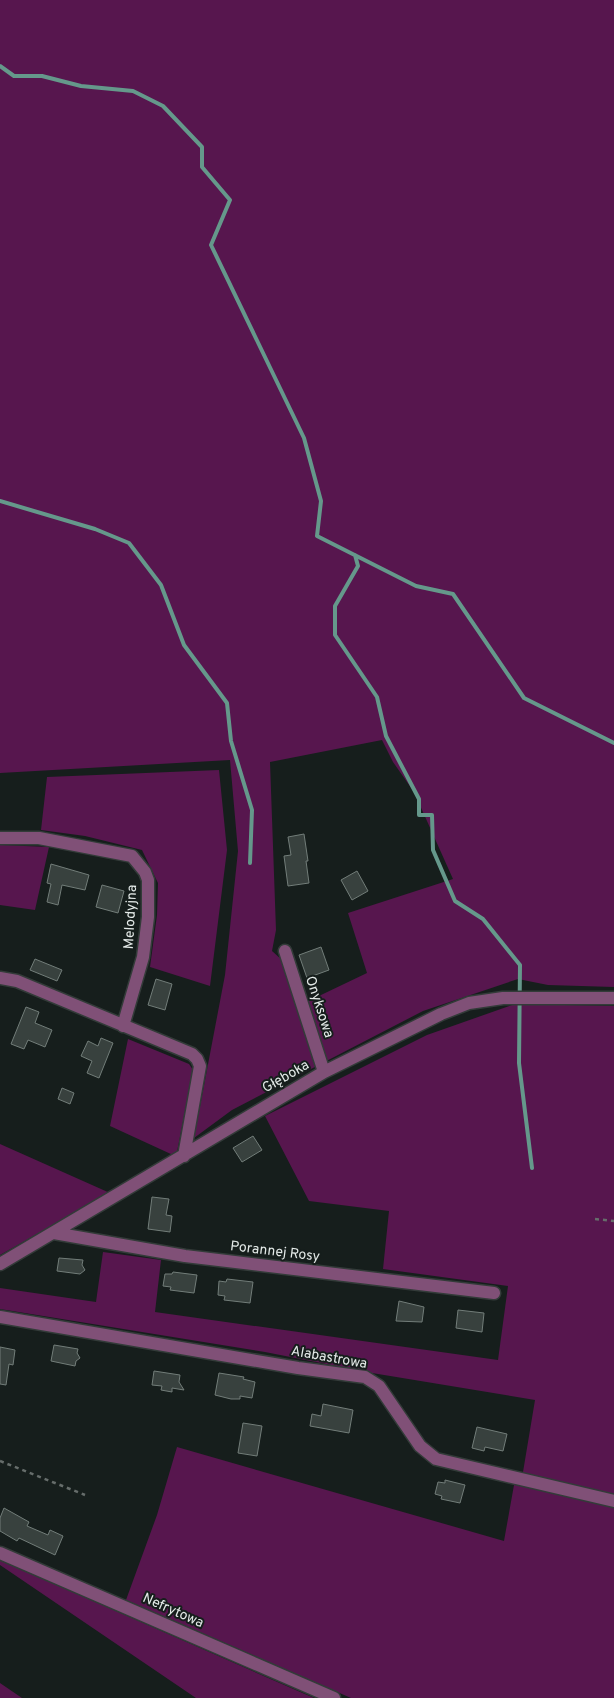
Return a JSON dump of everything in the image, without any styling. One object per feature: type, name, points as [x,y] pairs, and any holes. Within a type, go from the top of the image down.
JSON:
[{"type":"street","name":"Melodyjna","points":[[0,838],[39,838],[132,856],[145,872],[149,892],[144,957],[123,1026]]},
{"type":"street","name":"Onyksowa","points":[[285,951],[324,1072]]},
{"type":"street","points":[[0,978],[17,981],[192,1054],[200,1066],[184,1156]]},
{"type":"street","name":"Głęboka","points":[[0,1264],[54,1234],[324,1072],[441,1014],[469,1003],[504,998],[614,998]]},
{"type":"street","name":"Porannej Rosy","points":[[54,1234],[185,1256],[494,1293]]},
{"type":"street","name":"Alabastrowa","points":[[0,1317],[365,1377],[379,1386],[420,1446],[436,1459],[614,1501]]},
{"type":"street","name":"Nefrytowa","points":[[0,1553],[334,1698]]},
{"type":"path","points":[[595,1219],[614,1221]]},
{"type":"path","points":[[0,1461],[85,1494]]},
{"type":"shaded area","points":[[0,0],[614,0],[614,987],[548,985],[518,979],[423,1011],[232,1110],[194,1138],[225,975],[238,851],[230,760],[0,773]],"holes":[[[382,740],[393,762],[414,792],[453,879],[348,913],[367,973],[298,1006],[282,960],[272,951],[276,930],[270,762]]]},
{"type":"shaded area","points":[[219,770],[227,850],[210,986],[150,967],[157,915],[158,883],[142,850],[85,836],[41,830],[47,777]]},
{"type":"shaded area","points":[[0,845],[49,847],[35,910],[0,905]]},
{"type":"shaded area","points":[[515,1004],[614,1006],[614,1698],[351,1698],[126,1600],[157,1515],[177,1447],[504,1541],[514,1485],[523,1472],[535,1400],[372,1373],[265,1352],[0,1309],[0,1288],[96,1302],[103,1252],[161,1260],[155,1312],[498,1360],[508,1286],[383,1269],[389,1211],[309,1201],[265,1116],[427,1035]]},
{"type":"shaded area","points":[[128,1039],[189,1064],[193,1070],[177,1152],[173,1155],[110,1126]]},
{"type":"shaded area","points":[[0,1144],[110,1193],[0,1255]]},
{"type":"shaded area","points":[[0,1560],[314,1698],[196,1698],[0,1565]]},
{"type":"shaded area","points":[[0,1683],[22,1698],[0,1698]]},
{"type":"building","points":[[304,834],[309,883],[288,886],[284,856],[291,855],[288,837]]},
{"type":"building","points":[[51,864],[89,875],[85,890],[62,885],[58,905],[47,902],[51,884],[47,883]]},
{"type":"building","points":[[357,871],[368,891],[352,900],[341,880]]},
{"type":"building","points":[[102,885],[124,891],[118,913],[96,907]]},
{"type":"building","points":[[321,947],[329,970],[307,978],[299,955]]},
{"type":"building","points":[[35,959],[62,970],[57,981],[30,970]]},
{"type":"building","points":[[156,979],[172,984],[165,1010],[148,1005]]},
{"type":"building","points":[[26,1007],[39,1012],[35,1023],[52,1030],[45,1047],[28,1040],[24,1049],[11,1044]]},
{"type":"building","points":[[101,1038],[113,1043],[99,1078],[87,1073],[92,1061],[81,1056],[88,1041],[98,1046]]},
{"type":"building","points":[[62,1088],[74,1093],[70,1104],[58,1099]]},
{"type":"building","points":[[253,1136],[262,1150],[242,1162],[233,1148]]},
{"type":"building","points":[[152,1197],[169,1199],[166,1215],[172,1216],[170,1232],[148,1229]]},
{"type":"building","points":[[59,1258],[83,1260],[82,1265],[85,1270],[80,1274],[57,1271]]},
{"type":"building","points":[[173,1272],[197,1275],[194,1293],[170,1290],[171,1287],[163,1286],[165,1274],[172,1274]]},
{"type":"building","points":[[227,1279],[253,1282],[250,1303],[224,1300],[225,1296],[218,1295],[219,1281],[226,1282]]},
{"type":"building","points":[[399,1301],[424,1307],[422,1322],[396,1321]]},
{"type":"building","points":[[458,1310],[484,1313],[482,1332],[456,1328]]},
{"type":"building","points":[[54,1345],[78,1349],[77,1353],[80,1358],[76,1361],[75,1366],[51,1361]]},
{"type":"building","points":[[0,1347],[15,1350],[13,1365],[9,1364],[6,1385],[0,1384]]},
{"type":"building","points":[[154,1371],[180,1375],[179,1382],[184,1390],[172,1388],[172,1392],[161,1390],[162,1386],[152,1385]]},
{"type":"building","points":[[219,1373],[244,1377],[243,1379],[255,1382],[252,1398],[240,1396],[240,1399],[231,1399],[215,1395]]},
{"type":"building","points":[[323,1404],[353,1410],[349,1433],[310,1426],[312,1414],[321,1416]]},
{"type":"building","points":[[243,1423],[262,1426],[257,1456],[238,1453]]},
{"type":"building","points":[[477,1427],[507,1434],[503,1451],[485,1447],[484,1451],[472,1448]]},
{"type":"building","points":[[445,1480],[465,1485],[460,1503],[441,1499],[442,1496],[435,1494],[438,1482],[445,1483]]},
{"type":"building","points":[[4,1508],[29,1522],[27,1526],[48,1535],[50,1530],[63,1536],[55,1555],[19,1538],[17,1541],[0,1531],[0,1518]]},
{"type":"waterway","points":[[0,66],[14,76],[42,76],[81,86],[133,91],[163,106],[202,147],[202,167],[230,200],[211,245],[304,438],[321,501],[317,536],[416,586],[453,594],[524,698],[614,743]]},
{"type":"waterway","points":[[0,501],[95,529],[129,543],[161,585],[184,645],[227,703],[231,741],[252,810],[250,863]]},
{"type":"waterway","points":[[355,555],[358,566],[335,606],[335,635],[377,697],[386,736],[419,799],[419,815],[432,815],[433,850],[455,901],[483,919],[520,965],[519,1063],[532,1168]]}]
